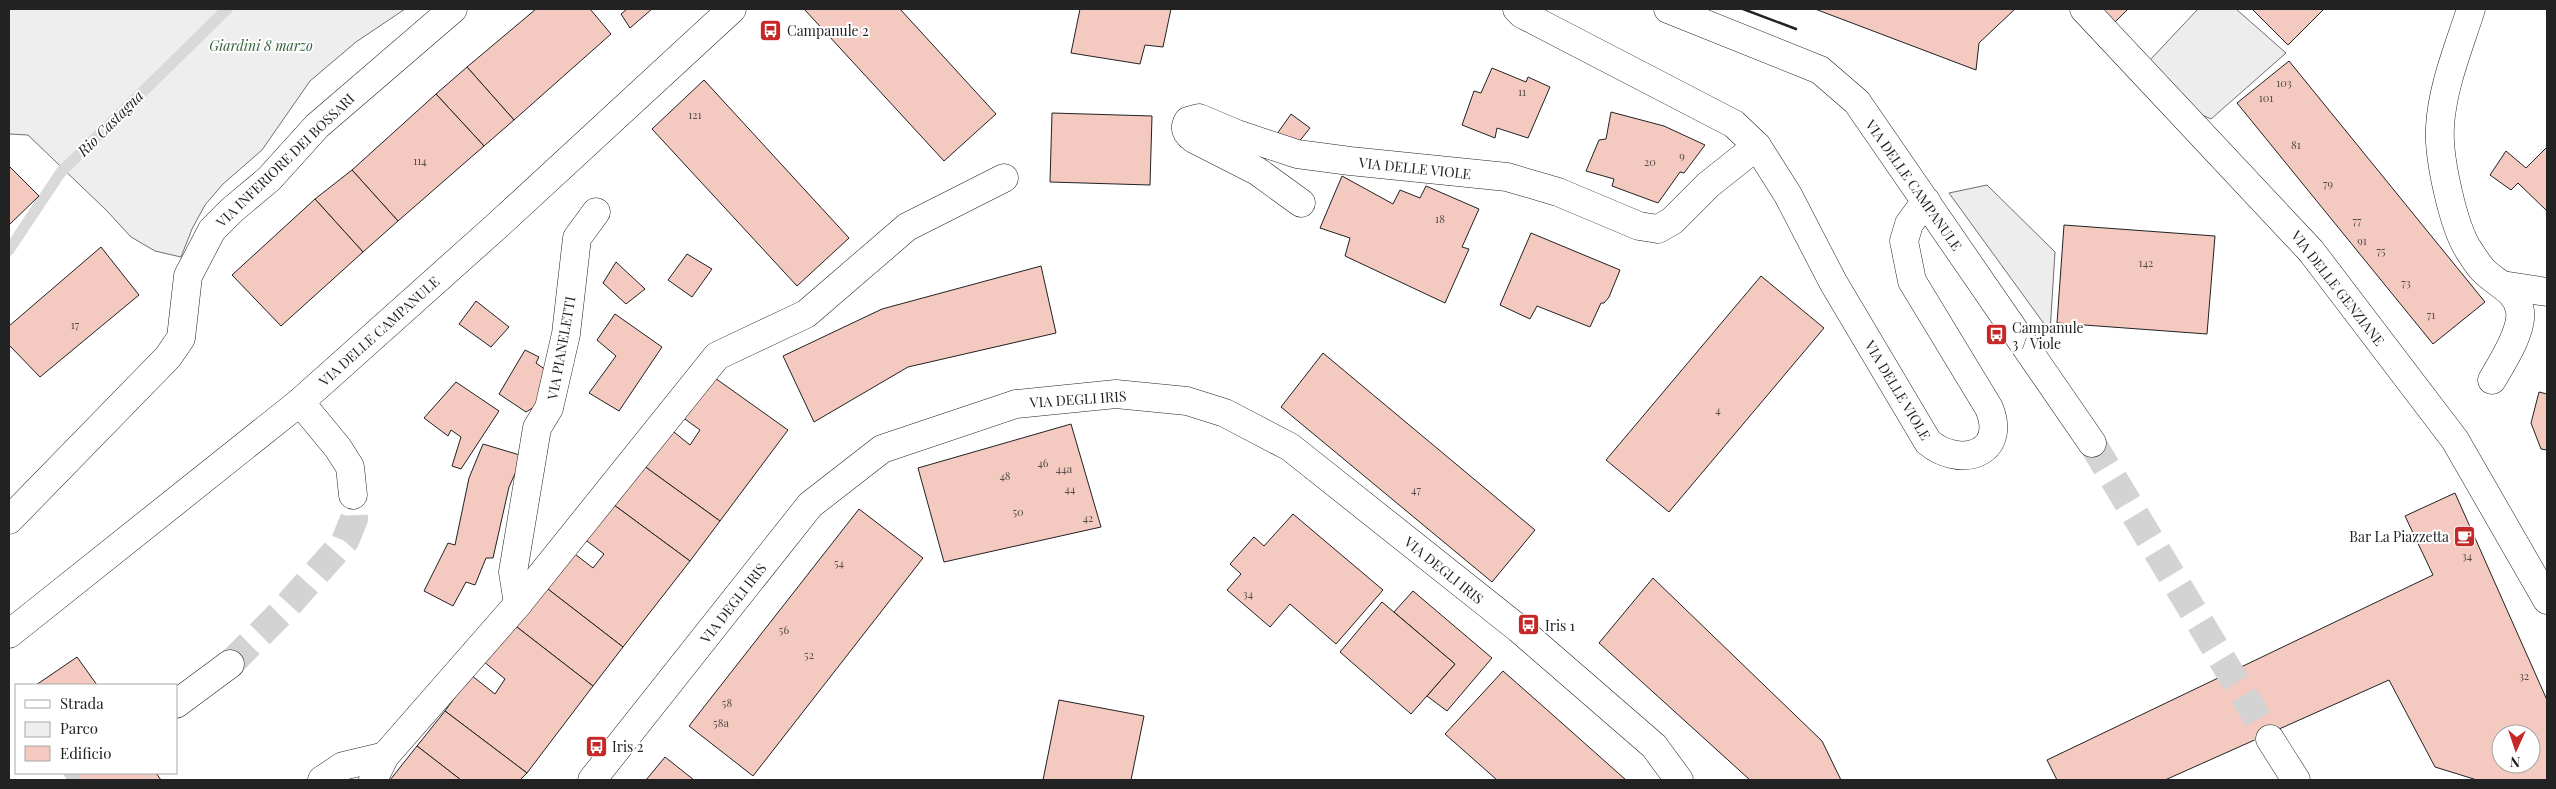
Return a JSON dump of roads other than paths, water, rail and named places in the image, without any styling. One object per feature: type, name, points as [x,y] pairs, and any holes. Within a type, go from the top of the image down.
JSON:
[{"type":"street","name":"VIA INFERIORE DEI BOSSARI","points":[[9,520],[168,357],[181,338],[188,276],[212,230],[232,210],[269,179],[317,126],[453,9]]},
{"type":"street","name":"VIA DELLE CAMPANULE","points":[[9,634],[300,402],[499,224],[732,9]]},
{"type":"street","name":"VIA DELLE VIOLE","points":[[1517,9],[1522,14],[1734,124],[1757,146],[1788,194],[1833,282],[1928,442],[1948,454],[1970,456],[1988,445],[1993,433],[1994,421],[1989,408],[1912,281],[1904,241],[1909,224],[1926,201]]},
{"type":"street","name":"VIA DELLE CAMPANULE","points":[[1668,9],[1820,70],[1857,102],[2092,443]]},
{"type":"street","name":"VIA DELLE GENZIANE","points":[[2084,9],[2311,251],[2455,440],[2547,600]]},
{"type":"street","points":[[2471,9],[2446,88],[2440,128],[2448,194],[2464,243],[2483,270],[2517,298],[2521,313],[2520,323],[2507,354],[2492,380]]},
{"type":"street","name":"VIA DELLE VIOLE","points":[[1301,203],[1257,170],[1194,139],[1187,133],[1185,126],[1188,121],[1199,118],[1267,145],[1316,157],[1507,177],[1558,192],[1639,226],[1658,229],[1672,221],[1708,185],[1757,146]]},
{"type":"street","points":[[373,780],[385,756],[518,604],[717,356],[806,314],[907,227],[1004,178]]},
{"type":"street","name":"VIA PIANELETTI","points":[[518,604],[513,572],[537,428],[549,408],[566,334],[578,238],[596,212]]},
{"type":"street","points":[[2502,285],[2547,292]]},
{"type":"street","name":"VIA DEGLI IRIS","points":[[592,780],[810,506],[882,449],[1016,404],[1116,394],[1194,404],[1225,413],[1290,447],[1519,629],[1654,746],[1679,780]]},
{"type":"street","points":[[300,402],[338,448],[350,467],[353,495]]},
{"type":"street","points":[[178,703],[230,664]]},
{"type":"street","points":[[2270,739],[2296,780]]},
{"type":"street","points":[[322,780],[343,766],[385,756]]},
{"type":"waterway","name":"Rio Castagna","points":[[9,250],[61,172],[227,9]]},
{"type":"tunnel","points":[[2092,443],[2270,739]]},
{"type":"tunnel","points":[[230,664],[280,614],[345,541],[354,519],[353,495]]},
{"type":"tunnel","points":[[67,780],[76,774]]},
{"type":"place","name":"Campanule 2","points":[[771,30]]},
{"type":"place","name":"Campanule 3 / Viole","points":[[1996,335]]},
{"type":"place","name":"Bar La Piazzetta","points":[[2465,536]]},
{"type":"place","name":"Iris 1","points":[[1529,625]]},
{"type":"place","name":"Iris 2","points":[[596,746]]},
{"type":"park label","name":"Giardini 8 marzo","points":[[261,45]]}]
